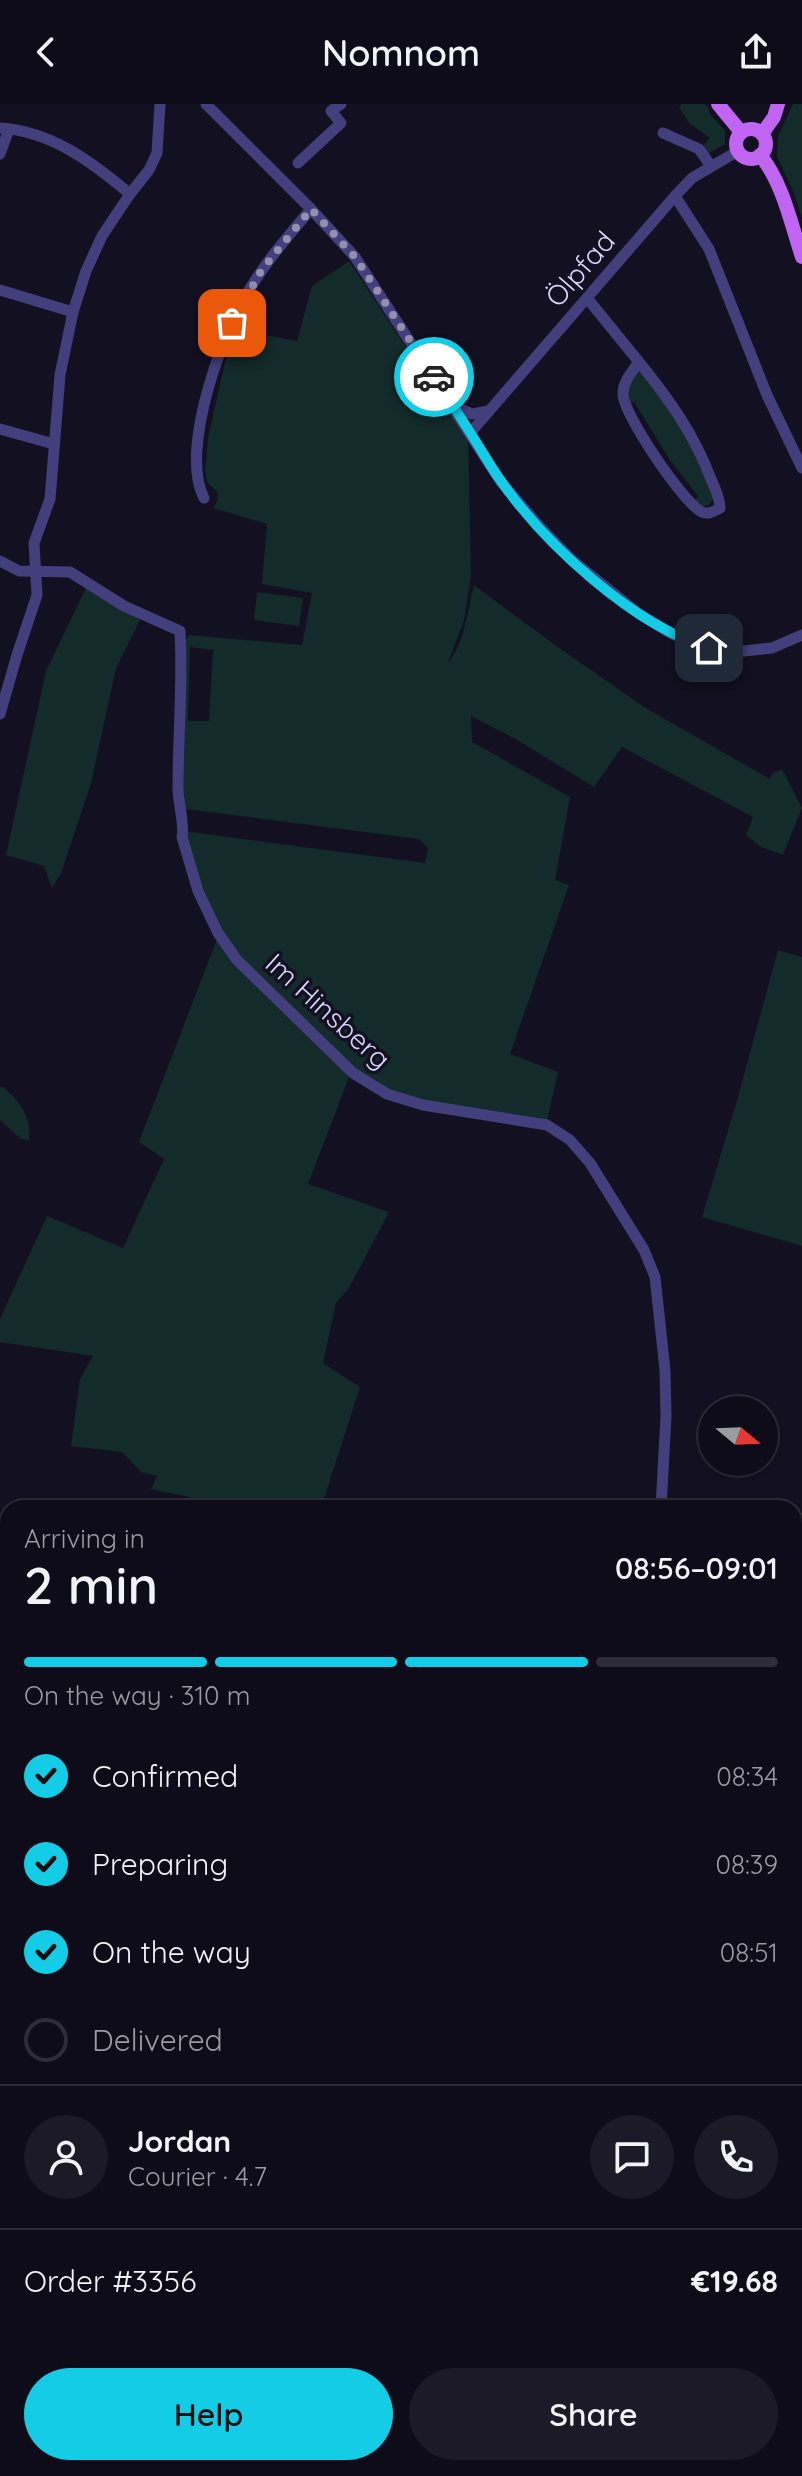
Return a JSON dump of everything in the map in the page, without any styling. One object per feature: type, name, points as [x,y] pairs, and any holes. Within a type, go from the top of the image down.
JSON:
[{"type":"main road","points":[[718,104],[741,132]]},
{"type":"main road","points":[[762,134],[774,117],[778,104]]},
{"type":"main road","points":[[752,129],[762,134],[765,145],[760,155],[748,158],[738,151],[737,139],[741,132],[752,129]]},
{"type":"main road","points":[[760,155],[780,192],[802,257]]},
{"type":"street","points":[[0,714],[37,595],[34,543],[50,499],[60,375],[73,312],[86,271],[102,236],[149,170],[157,153],[160,104]]},
{"type":"street","points":[[206,104],[355,257],[501,482],[572,560],[623,601],[672,634],[720,651],[772,648],[802,635]]},
{"type":"street","points":[[298,163],[341,123],[331,111],[341,104]]},
{"type":"street","points":[[0,154],[4,128],[57,143],[77,153],[130,194]]},
{"type":"street","points":[[663,133],[699,149],[711,166]]},
{"type":"street","name":"Ölpfad","points":[[471,432],[692,178],[738,151]]},
{"type":"street","points":[[675,196],[709,249],[767,395],[802,468]]},
{"type":"street","points":[[204,498],[198,488],[196,469],[199,437],[219,354],[249,289],[311,209]]},
{"type":"street","points":[[0,290],[73,312]]},
{"type":"street","points":[[587,298],[670,400],[686,425],[710,474],[720,508],[709,513],[693,506],[659,463],[623,405],[624,384],[639,362]]},
{"type":"street","points":[[454,406],[472,414],[489,411]]},
{"type":"street","points":[[0,429],[54,444]]},
{"type":"street","points":[[0,561],[19,571],[35,571]]},
{"type":"street","name":"Im Hinsberg","points":[[35,571],[70,572],[124,606],[180,631],[182,670],[178,808],[182,837],[198,891],[218,933],[237,960],[327,1050],[367,1084],[423,1105],[547,1125],[577,1146],[644,1250],[655,1277],[665,1370],[661,1500]]},
{"type":"green space","points":[[682,104],[705,104],[725,131],[725,144],[708,154],[703,146],[710,138],[689,123],[679,107]]},
{"type":"green space","points":[[793,104],[802,104],[802,219],[777,157],[778,136]]},
{"type":"green space","points":[[349,261],[429,382],[468,432],[471,576],[464,620],[448,663],[462,637],[474,585],[644,707],[770,779],[772,773],[782,769],[802,808],[783,855],[761,847],[746,835],[753,817],[622,747],[594,787],[514,738],[471,716],[472,742],[570,797],[555,880],[569,885],[510,1054],[558,1072],[546,1125],[423,1105],[351,1072],[308,1184],[389,1212],[349,1288],[336,1303],[323,1363],[360,1387],[324,1500],[203,1500],[151,1489],[157,1476],[141,1472],[122,1452],[71,1446],[80,1379],[93,1356],[0,1342],[0,1319],[47,1216],[123,1248],[164,1159],[139,1142],[219,934],[198,891],[183,831],[425,863],[428,848],[419,839],[178,808],[181,646],[189,635],[302,645],[312,593],[262,584],[267,524],[213,508],[218,493],[207,482],[205,471],[208,438],[225,362],[239,330],[297,341],[312,286]],"holes":[[[190,647],[213,650],[209,721],[188,721]]]},
{"type":"green space","points":[[644,370],[684,429],[714,498],[708,506],[694,502],[698,496],[670,460],[634,402],[627,403],[625,389],[636,371]]},
{"type":"green space","points":[[88,584],[143,614],[116,668],[91,783],[61,873],[52,888],[44,866],[6,855],[46,671]]},
{"type":"green space","points":[[257,592],[303,598],[299,626],[254,620]]},
{"type":"green space","points":[[778,950],[802,957],[802,1246],[702,1217]]},
{"type":"green space","points":[[0,1087],[24,1110],[29,1124],[29,1140],[21,1139],[0,1120]]},
{"type":"way so far","points":[[232,323],[261,271],[311,209],[355,257],[434,377]]},
{"type":"route","points":[[434,377],[501,482],[572,560],[638,613],[672,634],[709,648]]}]
